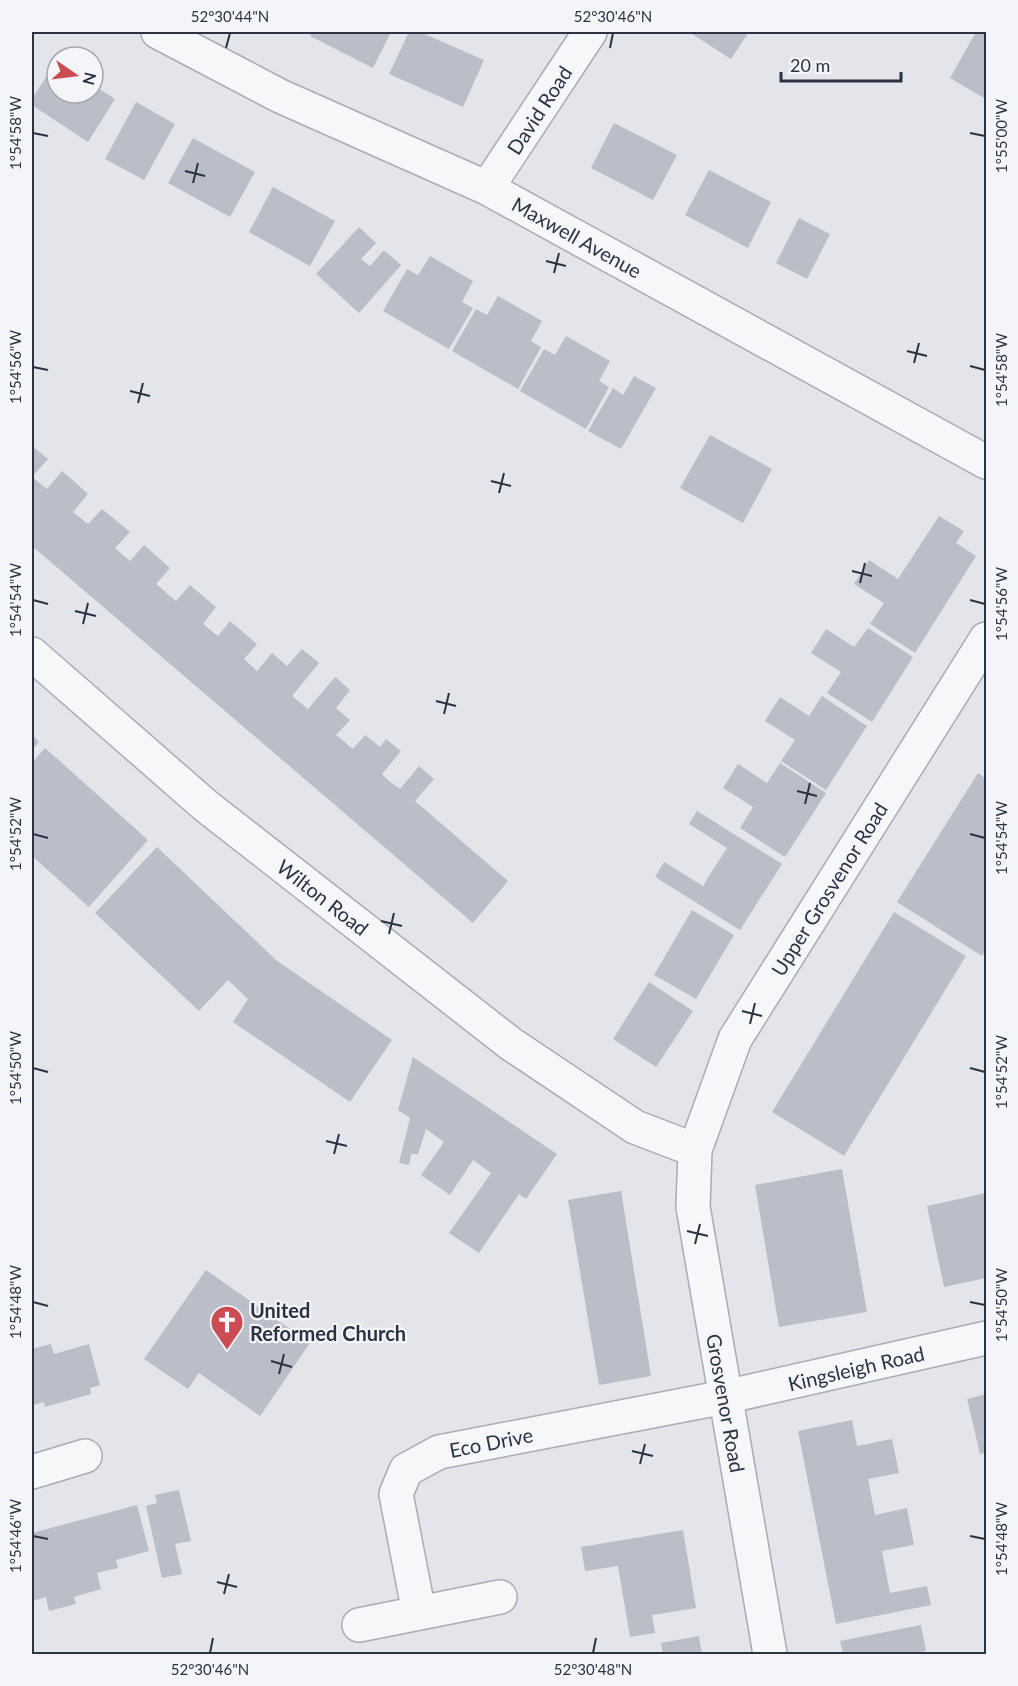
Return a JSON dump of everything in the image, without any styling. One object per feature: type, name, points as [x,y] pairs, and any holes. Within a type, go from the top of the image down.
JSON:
[{"type":"street","name":"Maxwell Avenue","points":[[158,32],[280,96],[488,188],[987,462]]},
{"type":"street","name":"David Road","points":[[488,188],[590,32]]},
{"type":"street","name":"Upper Grosvenor Road","points":[[694,1150],[735,1039],[987,639]]},
{"type":"street","name":"Wilton Road","points":[[32,654],[206,806],[511,1044],[635,1127],[694,1150]]},
{"type":"street","name":"Grosvenor Road","points":[[694,1150],[693,1208],[770,1654]]},
{"type":"street","name":"Kingsleigh Road","points":[[725,1397],[987,1338]]},
{"type":"street","name":"Eco Drive","points":[[419,1613],[396,1494],[406,1470],[439,1452],[725,1397]]},
{"type":"street","points":[[32,1472],[85,1456]]},
{"type":"street","points":[[359,1625],[500,1597]]},
{"type":"building","points":[[312,32],[391,32],[373,68],[310,36]]},
{"type":"building","points":[[409,32],[420,32],[484,60],[463,107],[389,74]]},
{"type":"building","points":[[689,32],[749,32],[731,59]]},
{"type":"building","points":[[976,32],[986,32],[986,99],[950,78]]},
{"type":"building","points":[[45,79],[45,105],[105,105],[105,93],[115,99],[88,142],[32,105],[32,99]]},
{"type":"building","points":[[136,102],[175,124],[144,180],[105,159]]},
{"type":"building","points":[[614,123],[677,155],[653,200],[591,168]]},
{"type":"building","points":[[193,138],[255,172],[230,217],[168,183]]},
{"type":"building","points":[[709,170],[771,202],[748,248],[685,215]]},
{"type":"building","points":[[273,187],[335,221],[310,266],[249,232]]},
{"type":"building","points":[[799,218],[830,234],[807,279],[776,263]]},
{"type":"building","points":[[359,227],[376,243],[361,259],[370,266],[384,250],[401,265],[359,313],[316,274]]},
{"type":"building","points":[[430,256],[473,281],[462,302],[473,308],[449,349],[383,311],[407,269],[418,275]]},
{"type":"building","points":[[498,296],[542,321],[531,341],[541,347],[518,389],[452,351],[476,309],[487,315]]},
{"type":"building","points":[[566,336],[610,361],[599,381],[609,387],[586,429],[520,391],[544,349],[555,355]]},
{"type":"building","points":[[634,376],[656,388],[621,449],[588,431],[613,388],[623,395]]},
{"type":"building","points":[[710,435],[772,469],[743,523],[680,488]]},
{"type":"building","points":[[32,446],[48,459],[32,477]]},
{"type":"building","points":[[62,471],[76,483],[88,494],[73,512],[88,524],[102,509],[130,532],[115,548],[130,561],[144,545],[170,568],[156,584],[176,601],[190,585],[216,607],[203,624],[218,636],[230,621],[257,644],[244,659],[257,671],[272,653],[287,666],[302,649],[319,663],[292,696],[308,709],[335,677],[350,690],[336,708],[350,720],[336,735],[353,749],[365,735],[380,747],[386,739],[401,751],[382,774],[400,789],[419,766],[434,779],[415,801],[508,881],[473,923],[32,546],[32,477],[47,489]]},
{"type":"building","points":[[939,516],[964,531],[956,543],[976,556],[915,653],[870,624],[884,603],[854,584],[869,560],[898,579]]},
{"type":"building","points":[[868,628],[913,657],[872,722],[827,693],[841,672],[811,653],[826,629],[854,647]]},
{"type":"building","points":[[822,696],[867,726],[826,790],[781,761],[795,740],[765,721],[780,697],[809,716]]},
{"type":"building","points":[[32,735],[39,742],[32,750]]},
{"type":"building","points":[[45,748],[148,840],[89,907],[32,856],[32,763]]},
{"type":"building","points":[[780,763],[826,793],[785,857],[740,828],[753,807],[723,788],[738,764],[767,783]]},
{"type":"building","points":[[978,773],[986,779],[986,949],[982,956],[897,902]]},
{"type":"building","points":[[697,811],[782,864],[740,930],[655,877],[664,862],[703,886],[727,848],[689,824]]},
{"type":"building","points":[[157,847],[276,960],[392,1040],[350,1102],[233,1022],[248,999],[228,980],[199,1011],[95,913]]},
{"type":"building","points":[[692,910],[734,935],[696,999],[654,975]]},
{"type":"building","points":[[894,912],[966,956],[844,1156],[772,1112]]},
{"type":"building","points":[[649,982],[693,1011],[656,1067],[613,1039]]},
{"type":"building","points":[[413,1057],[557,1154],[526,1199],[519,1194],[479,1253],[449,1233],[491,1173],[473,1160],[450,1195],[421,1175],[444,1142],[426,1129],[418,1154],[411,1154],[409,1165],[399,1163],[410,1118],[398,1110]]},
{"type":"building","points":[[842,1169],[867,1312],[779,1327],[755,1185]]},
{"type":"building","points":[[621,1191],[651,1376],[599,1385],[568,1200]]},
{"type":"building","points":[[986,1193],[986,1278],[944,1287],[927,1206]]},
{"type":"building","name":"United Reformed Church","points":[[206,1270],[310,1343],[260,1416],[199,1373],[188,1389],[144,1359]]},
{"type":"building","points":[[51,1344],[54,1354],[89,1344],[100,1385],[90,1388],[91,1394],[45,1407],[44,1402],[33,1405],[32,1349]]},
{"type":"building","points":[[986,1394],[986,1452],[980,1454],[967,1399]]},
{"type":"building","points":[[852,1420],[857,1446],[892,1439],[899,1473],[868,1479],[875,1515],[907,1508],[914,1545],[882,1551],[890,1593],[927,1586],[931,1605],[836,1624],[798,1431]]},
{"type":"building","points":[[179,1490],[191,1541],[175,1544],[182,1574],[162,1578],[146,1506],[157,1503],[155,1495]]},
{"type":"building","points":[[137,1505],[149,1551],[116,1560],[118,1568],[97,1573],[101,1589],[74,1597],[76,1604],[49,1611],[46,1597],[32,1601],[32,1533]]},
{"type":"building","points":[[683,1530],[696,1608],[652,1615],[655,1633],[630,1637],[618,1566],[585,1571],[581,1547]]},
{"type":"building","points":[[921,1625],[926,1651],[906,1654],[843,1654],[840,1641]]},
{"type":"building","points":[[699,1636],[702,1654],[663,1654],[661,1643]]},
{"type":"place","name":"United Reformed Church","points":[[227,1351]]}]
